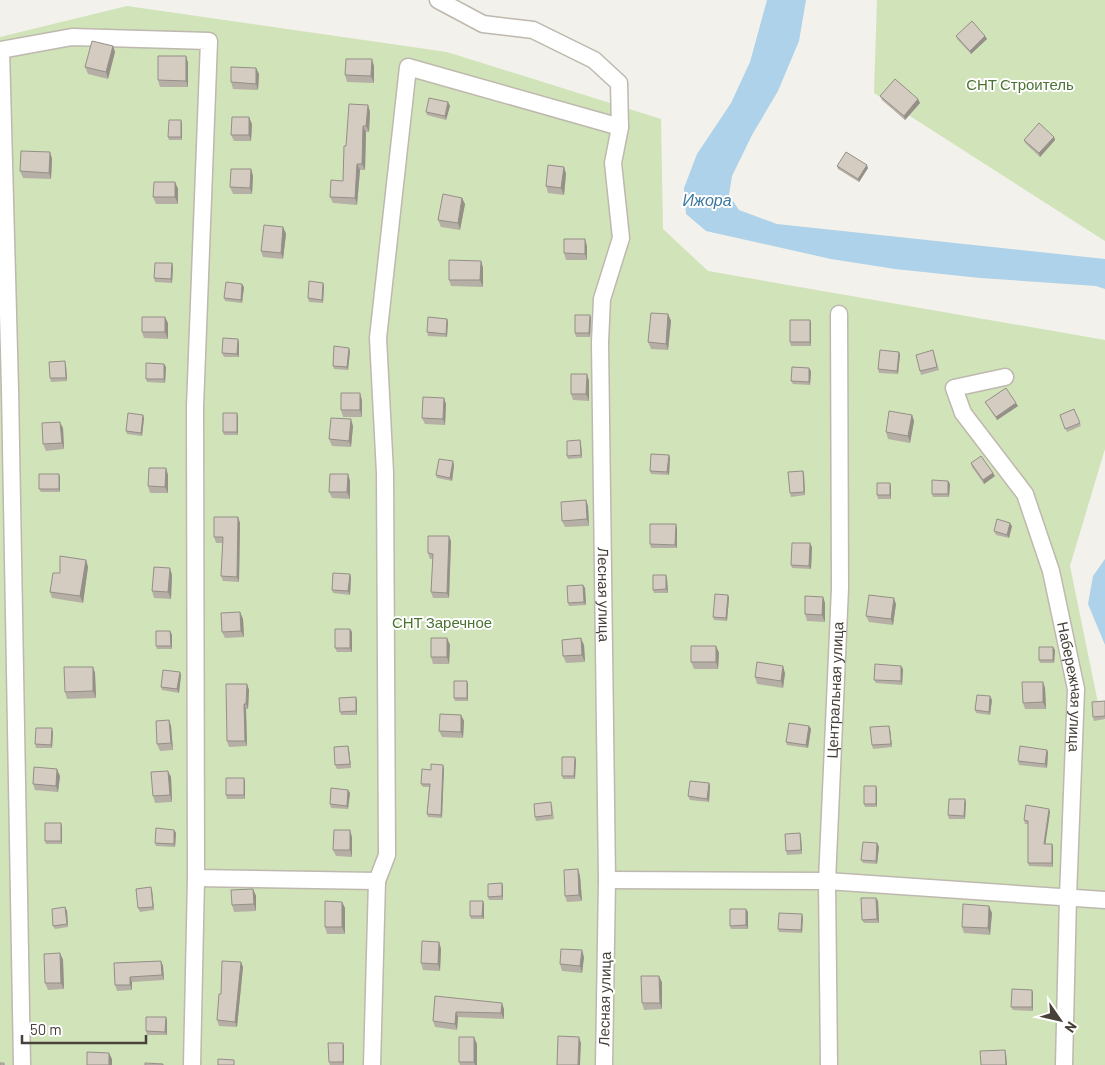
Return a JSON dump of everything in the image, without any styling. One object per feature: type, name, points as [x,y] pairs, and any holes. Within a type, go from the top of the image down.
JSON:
[{"type":"street","name":"Лесная улица","points":[[438,0],[483,24],[534,30],[594,60],[619,83],[620,127],[613,163],[621,238],[602,300],[600,342],[607,880],[604,1065]]},
{"type":"street","points":[[22,1065],[2,50],[72,37],[208,41],[195,407],[196,878],[192,1065]]},
{"type":"street","points":[[372,1065],[377,880],[387,855],[385,473],[378,338],[408,67],[620,127]]},
{"type":"street","name":"Центральная улица","points":[[829,1065],[827,881],[840,588],[839,314]]},
{"type":"street","name":"Набережная улица","points":[[1006,377],[954,388],[963,413],[1025,494],[1051,572],[1076,689],[1064,1065]]},
{"type":"street","points":[[196,878],[377,880]]},
{"type":"street","points":[[607,880],[827,881],[1105,900]]},
{"type":"green space","name":"СНТ Строитель","points":[[877,0],[1105,0],[1105,241],[874,93]]},
{"type":"green space","name":"СНТ Заречное","points":[[127,6],[447,52],[661,119],[663,229],[708,271],[1105,340],[1105,449],[1070,566],[1100,713],[1105,720],[1105,1065],[0,1065],[0,37]]},
{"type":"water","name":"Ижора","points":[[767,0],[806,0],[799,41],[778,91],[752,135],[732,176],[729,195],[739,210],[777,224],[1105,259],[1105,289],[1096,286],[980,278],[895,269],[831,259],[706,231],[686,214],[684,188],[697,154],[731,103],[750,62]]},
{"type":"water","points":[[1105,559],[1105,645],[1088,604],[1093,576]]},
{"type":"building","points":[[972,21],[985,36],[970,51],[956,36]]},
{"type":"building","points":[[92,41],[113,46],[106,72],[85,67]]},
{"type":"building","points":[[158,56],[186,56],[186,81],[158,80]]},
{"type":"building","points":[[346,59],[372,59],[371,76],[345,75]]},
{"type":"building","points":[[231,67],[256,68],[256,84],[231,82]]},
{"type":"building","points":[[895,79],[918,99],[904,116],[880,96]]},
{"type":"building","points":[[429,98],[448,102],[445,116],[426,112]]},
{"type":"building","points":[[349,104],[368,105],[366,126],[363,126],[362,164],[357,164],[355,198],[330,197],[331,180],[343,181],[344,146],[346,146]]},
{"type":"building","points":[[232,117],[249,117],[249,135],[231,135]]},
{"type":"building","points":[[169,120],[181,120],[181,137],[168,137]]},
{"type":"building","points":[[1039,123],[1054,137],[1039,153],[1024,140]]},
{"type":"building","points":[[21,151],[50,152],[49,173],[20,171]]},
{"type":"building","points":[[846,152],[867,165],[858,179],[837,166]]},
{"type":"building","points":[[548,165],[564,167],[561,188],[546,186]]},
{"type":"building","points":[[231,169],[251,169],[250,188],[230,187]]},
{"type":"building","points":[[154,182],[175,182],[175,197],[153,197]]},
{"type":"building","points":[[443,194],[462,198],[458,223],[438,220]]},
{"type":"building","points":[[264,225],[283,227],[281,253],[261,251]]},
{"type":"building","points":[[564,239],[585,239],[585,254],[564,253]]},
{"type":"building","points":[[449,260],[481,261],[480,280],[449,280]]},
{"type":"building","points":[[155,263],[172,263],[171,279],[154,278]]},
{"type":"building","points":[[309,281],[323,283],[322,300],[308,298]]},
{"type":"building","points":[[226,282],[242,284],[241,300],[224,298]]},
{"type":"building","points":[[651,313],[668,314],[666,344],[648,342]]},
{"type":"building","points":[[575,315],[590,315],[589,333],[575,333]]},
{"type":"building","points":[[142,317],[165,317],[165,332],[142,332]]},
{"type":"building","points":[[428,317],[447,319],[446,334],[427,332]]},
{"type":"building","points":[[790,320],[810,320],[810,342],[790,342]]},
{"type":"building","points":[[223,338],[238,339],[237,354],[222,353]]},
{"type":"building","points":[[334,346],[349,348],[347,367],[333,366]]},
{"type":"building","points":[[880,350],[899,352],[897,371],[878,369]]},
{"type":"building","points":[[933,350],[937,367],[920,371],[916,355]]},
{"type":"building","points":[[65,361],[66,378],[50,378],[49,362]]},
{"type":"building","points":[[146,363],[164,364],[164,379],[146,379]]},
{"type":"building","points":[[792,367],[809,368],[809,382],[791,381]]},
{"type":"building","points":[[571,374],[587,374],[586,394],[571,394]]},
{"type":"building","points":[[1006,388],[1016,403],[996,417],[985,402]]},
{"type":"building","points":[[341,393],[360,393],[360,410],[341,410]]},
{"type":"building","points":[[423,397],[444,398],[443,419],[422,418]]},
{"type":"building","points":[[1074,409],[1080,423],[1065,429],[1060,415]]},
{"type":"building","points":[[889,411],[912,415],[908,436],[886,432]]},
{"type":"building","points":[[128,413],[143,415],[141,433],[126,431]]},
{"type":"building","points":[[223,413],[237,413],[237,432],[223,432]]},
{"type":"building","points":[[331,418],[351,419],[349,441],[329,439]]},
{"type":"building","points":[[60,422],[62,443],[43,444],[42,423]]},
{"type":"building","points":[[580,440],[581,455],[567,456],[567,441]]},
{"type":"building","points":[[651,454],[669,455],[667,472],[650,471]]},
{"type":"building","points":[[981,456],[993,473],[983,480],[971,463]]},
{"type":"building","points":[[439,459],[453,461],[450,478],[436,475]]},
{"type":"building","points":[[149,468],[166,468],[165,487],[148,486]]},
{"type":"building","points":[[803,471],[804,492],[790,493],[788,472]]},
{"type":"building","points":[[39,474],[59,474],[59,489],[39,489]]},
{"type":"building","points":[[330,474],[348,474],[347,492],[329,492]]},
{"type":"building","points":[[932,480],[948,481],[948,494],[932,494]]},
{"type":"building","points":[[877,483],[890,483],[890,495],[877,495]]},
{"type":"building","points":[[586,500],[587,519],[562,521],[561,502]]},
{"type":"building","points":[[214,517],[238,517],[237,577],[221,576],[223,537],[214,537]]},
{"type":"building","points":[[997,519],[1010,523],[1007,535],[994,531]]},
{"type":"building","points":[[650,524],[676,524],[675,545],[650,544]]},
{"type":"building","points":[[428,536],[449,536],[447,593],[431,592],[433,554],[428,553]]},
{"type":"building","points":[[792,543],[810,543],[809,566],[791,565]]},
{"type":"building","points":[[60,556],[86,560],[80,596],[50,592],[53,573],[60,573]]},
{"type":"building","points":[[154,567],[170,568],[168,592],[152,591]]},
{"type":"building","points":[[333,573],[350,574],[348,591],[332,590]]},
{"type":"building","points":[[653,575],[666,575],[666,589],[653,590]]},
{"type":"building","points":[[583,585],[584,602],[568,603],[567,586]]},
{"type":"building","points":[[715,594],[728,595],[726,618],[713,617]]},
{"type":"building","points":[[869,595],[894,598],[891,619],[866,616]]},
{"type":"building","points":[[805,596],[823,597],[822,615],[805,614]]},
{"type":"building","points":[[240,612],[241,631],[222,632],[221,613]]},
{"type":"building","points":[[335,629],[350,629],[350,648],[335,648]]},
{"type":"building","points":[[156,631],[170,631],[171,646],[156,646]]},
{"type":"building","points":[[431,638],[447,638],[447,657],[431,657]]},
{"type":"building","points":[[581,638],[582,655],[563,656],[562,640]]},
{"type":"building","points":[[691,646],[716,646],[716,662],[691,662]]},
{"type":"building","points":[[1039,647],[1053,647],[1053,660],[1039,660]]},
{"type":"building","points":[[757,662],[783,666],[781,681],[755,677]]},
{"type":"building","points":[[875,664],[901,666],[901,681],[874,680]]},
{"type":"building","points":[[64,667],[93,667],[93,691],[65,692]]},
{"type":"building","points":[[163,670],[180,672],[177,689],[161,687]]},
{"type":"building","points":[[454,681],[467,681],[467,698],[454,698]]},
{"type":"building","points":[[1022,682],[1043,682],[1043,702],[1023,703]]},
{"type":"building","points":[[226,684],[247,684],[246,704],[244,704],[245,741],[227,741]]},
{"type":"building","points":[[977,695],[990,696],[989,712],[975,710]]},
{"type":"building","points":[[356,697],[356,711],[340,712],[339,698]]},
{"type":"building","points":[[1105,701],[1105,716],[1093,717],[1092,702]]},
{"type":"building","points":[[440,714],[461,715],[461,732],[439,731]]},
{"type":"building","points":[[169,720],[171,743],[157,744],[156,721]]},
{"type":"building","points":[[789,723],[809,726],[806,745],[786,742]]},
{"type":"building","points":[[889,726],[891,744],[872,745],[870,727]]},
{"type":"building","points":[[36,728],[52,728],[51,745],[35,744]]},
{"type":"building","points":[[348,746],[350,764],[335,765],[334,747]]},
{"type":"building","points":[[1020,746],[1047,750],[1045,764],[1018,761]]},
{"type":"building","points":[[562,757],[575,757],[574,776],[562,776]]},
{"type":"building","points":[[431,764],[443,765],[441,815],[427,814],[430,784],[421,784],[422,769],[431,770]]},
{"type":"building","points":[[34,767],[57,769],[56,786],[33,784]]},
{"type":"building","points":[[168,771],[170,795],[153,796],[151,772]]},
{"type":"building","points":[[226,778],[244,778],[244,795],[226,795]]},
{"type":"building","points":[[690,781],[709,783],[707,799],[688,796]]},
{"type":"building","points":[[864,786],[876,786],[876,804],[864,804]]},
{"type":"building","points":[[331,788],[348,790],[347,806],[330,804]]},
{"type":"building","points":[[949,799],[965,799],[964,816],[948,815]]},
{"type":"building","points":[[551,802],[552,815],[535,817],[534,804]]},
{"type":"building","points":[[1026,805],[1049,809],[1044,844],[1052,844],[1052,863],[1028,863],[1028,821],[1024,820]]},
{"type":"building","points":[[45,823],[61,823],[61,841],[45,841]]},
{"type":"building","points":[[156,828],[174,830],[174,844],[155,843]]},
{"type":"building","points":[[334,830],[350,830],[350,850],[333,850]]},
{"type":"building","points":[[800,833],[801,850],[786,851],[785,834]]},
{"type":"building","points":[[863,842],[877,843],[876,861],[861,860]]},
{"type":"building","points":[[578,869],[579,895],[565,896],[564,870]]},
{"type":"building","points":[[502,883],[502,896],[488,897],[488,884]]},
{"type":"building","points":[[151,887],[153,907],[138,908],[136,889]]},
{"type":"building","points":[[253,889],[254,904],[232,905],[231,890]]},
{"type":"building","points":[[861,898],[876,898],[877,919],[862,920]]},
{"type":"building","points":[[325,901],[342,902],[342,927],[325,927]]},
{"type":"building","points":[[470,901],[483,901],[482,916],[470,916]]},
{"type":"building","points":[[963,904],[989,906],[988,928],[962,927]]},
{"type":"building","points":[[65,907],[67,924],[53,926],[52,909]]},
{"type":"building","points":[[730,909],[746,909],[746,925],[730,926]]},
{"type":"building","points":[[779,913],[802,914],[801,930],[778,929]]},
{"type":"building","points":[[422,941],[439,942],[438,964],[421,963]]},
{"type":"building","points":[[561,949],[582,950],[580,966],[560,964]]},
{"type":"building","points":[[60,953],[61,983],[45,983],[44,954]]},
{"type":"building","points":[[161,961],[162,975],[130,977],[130,985],[115,985],[114,963]]},
{"type":"building","points":[[222,961],[241,962],[235,1022],[217,1020],[219,994],[221,994]]},
{"type":"building","points":[[641,976],[659,976],[660,1003],[642,1003]]},
{"type":"building","points":[[1012,989],[1032,990],[1032,1007],[1011,1007]]},
{"type":"building","points":[[435,996],[502,1003],[501,1013],[456,1012],[455,1024],[433,1021]]},
{"type":"building","points":[[146,1017],[166,1017],[165,1032],[146,1031]]},
{"type":"building","points":[[558,1036],[579,1037],[578,1065],[557,1065]]},
{"type":"building","points":[[459,1037],[474,1037],[474,1062],[459,1062]]},
{"type":"building","points":[[328,1043],[343,1043],[343,1062],[329,1062]]},
{"type":"building","points":[[1005,1050],[1006,1065],[981,1065],[980,1051]]},
{"type":"building","points":[[87,1052],[109,1053],[109,1065],[87,1065]]},
{"type":"building","points":[[218,1059],[234,1060],[234,1065],[218,1065]]},
{"type":"building","points":[[145,1063],[163,1064],[163,1065],[145,1065]]}]
